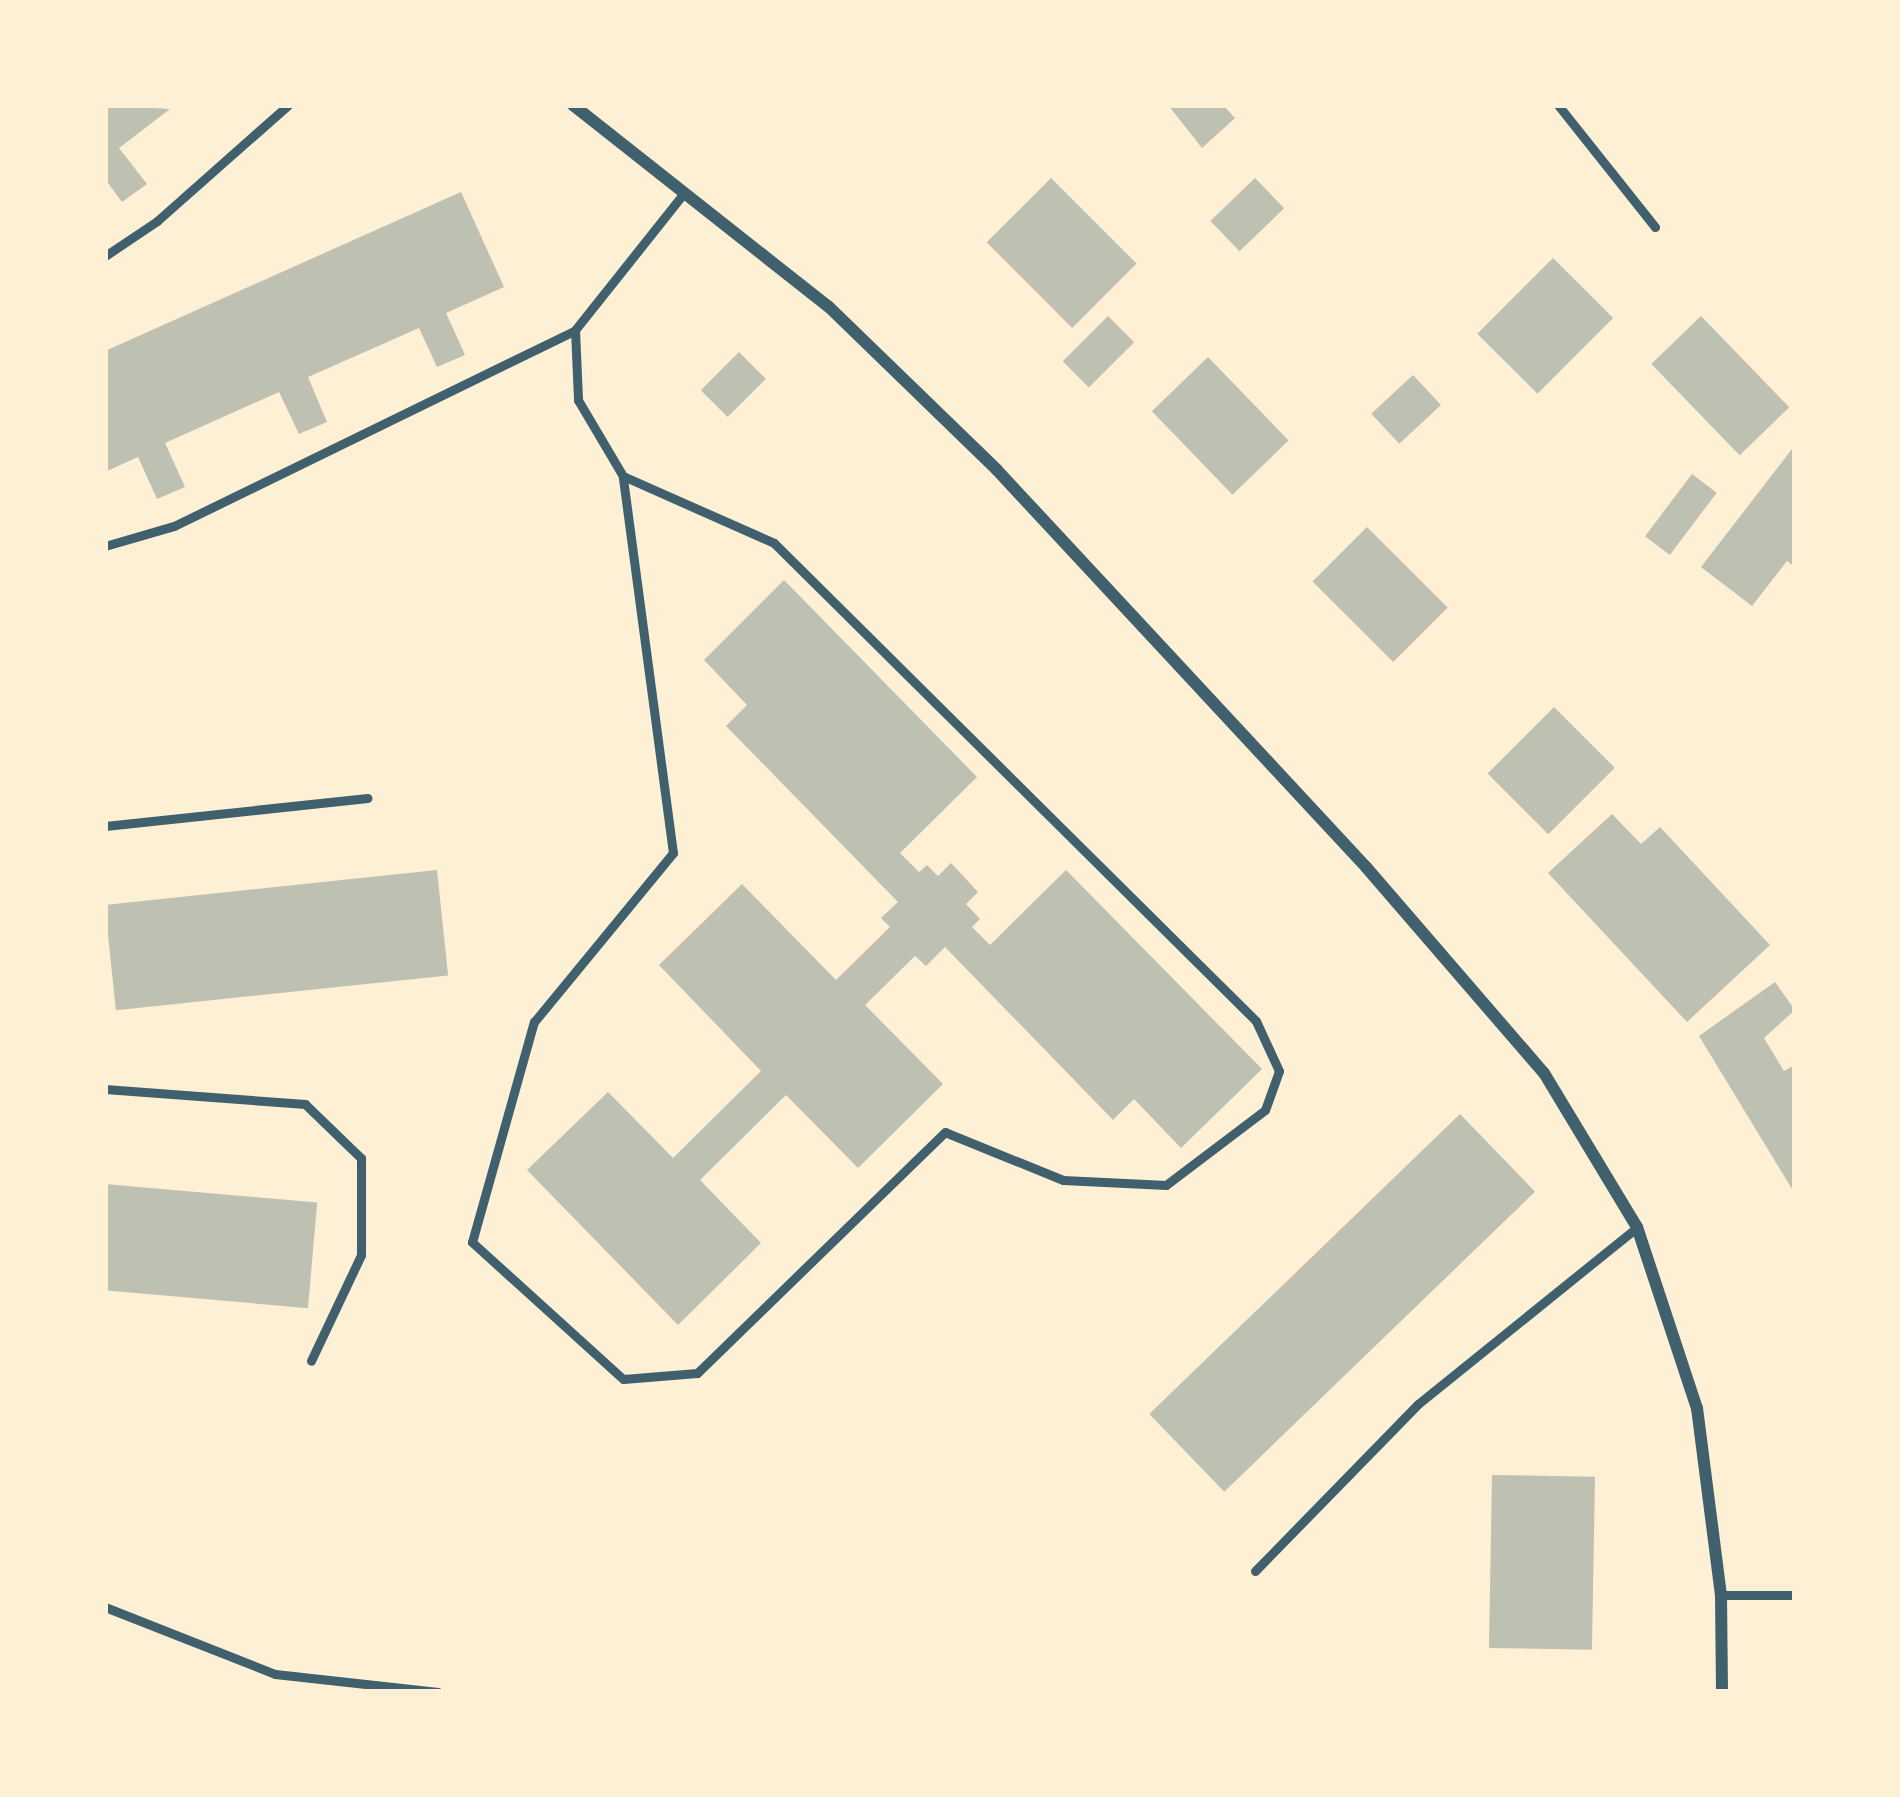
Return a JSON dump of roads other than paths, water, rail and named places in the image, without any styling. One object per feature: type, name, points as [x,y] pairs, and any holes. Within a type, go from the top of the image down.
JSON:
[{"type":"street","points":[[573,105],[830,307],[998,470],[1366,867],[1544,1073],[1637,1227],[1697,1408],[1721,1595],[1722,1692]]},
{"type":"lane","points":[[105,256],[157,221],[288,105]]},
{"type":"lane","points":[[1558,105],[1655,226]]},
{"type":"lane","points":[[105,546],[174,526],[574,330],[684,193]]},
{"type":"lane","points":[[574,330],[578,400],[623,476],[673,853],[534,1022],[472,1241],[622,1379],[697,1373],[945,1132],[1063,1180],[1166,1185],[1265,1110],[1279,1071],[1256,1021],[774,543],[623,476]]},
{"type":"lane","points":[[105,826],[368,798]]},
{"type":"lane","points":[[105,1089],[305,1103],[361,1158],[361,1255],[311,1361]]},
{"type":"lane","points":[[1255,1571],[1418,1404],[1637,1227]]},
{"type":"lane","points":[[1721,1595],[1795,1594]]},
{"type":"lane","points":[[105,1607],[275,1674],[438,1692]]}]
